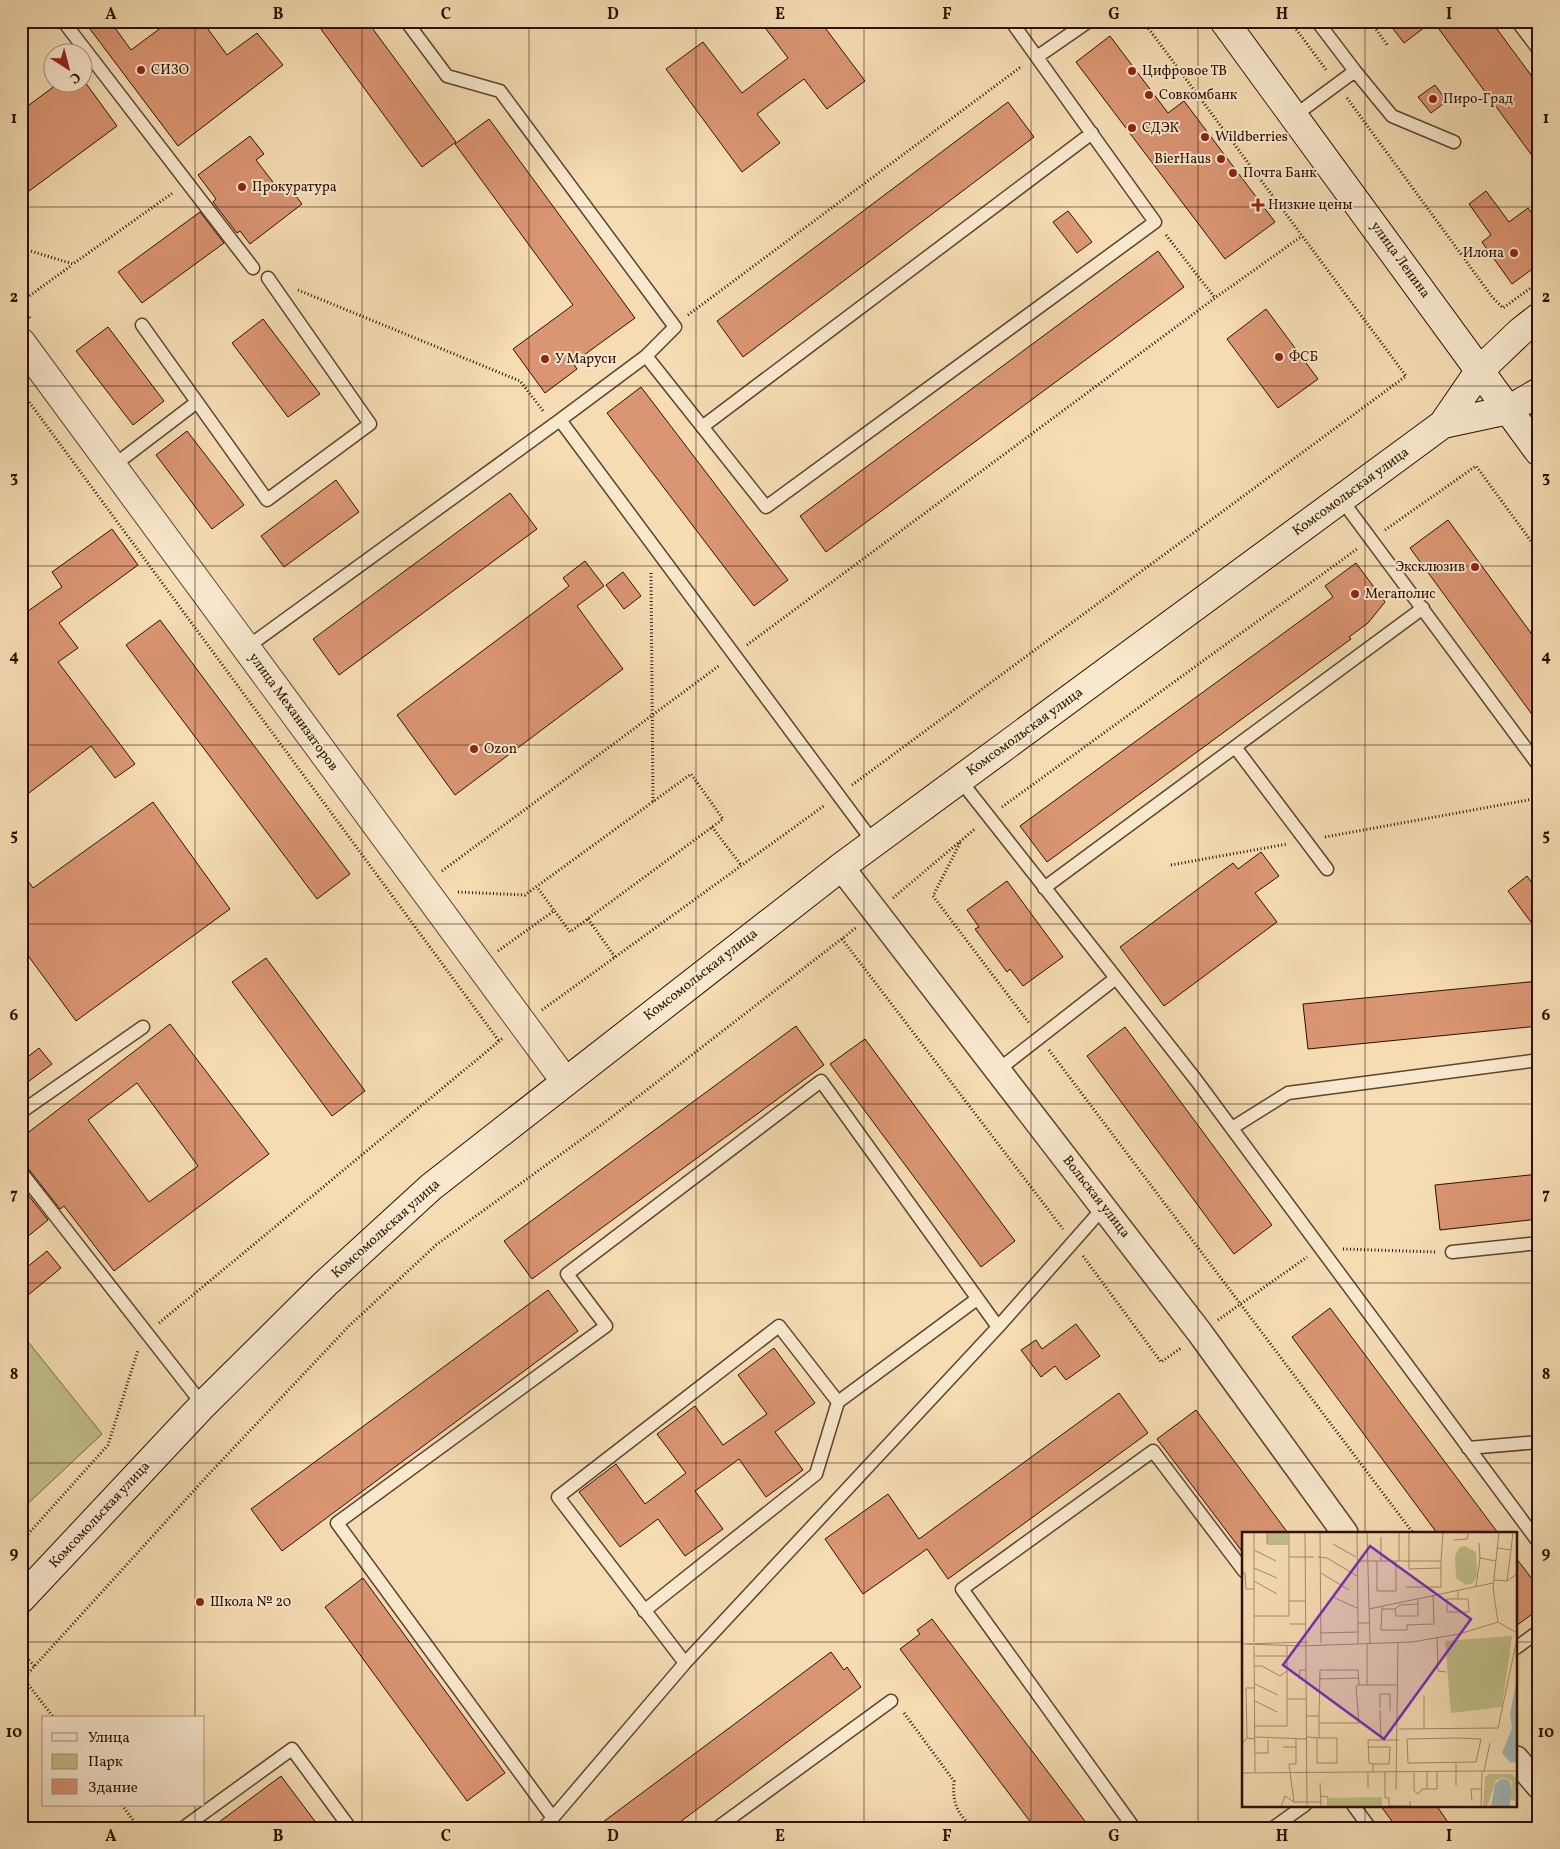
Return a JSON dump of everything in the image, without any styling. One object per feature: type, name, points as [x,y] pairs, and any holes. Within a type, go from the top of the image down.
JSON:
[{"type":"main road","name":"улица Ленина","points":[[1224,21],[1539,452]]},
{"type":"main road","name":"Комсомольская улица","points":[[21,1599],[204,1405],[325,1284],[431,1187],[841,867],[1443,424],[1480,370],[1521,331],[1539,317]]},
{"type":"main road","name":"улица Механизаторов","points":[[21,342],[565,1081]]},
{"type":"main road","name":"Комсомольская улица","points":[[1443,424],[1508,410],[1539,392]]},
{"type":"street","name":"Вольская улица","points":[[841,867],[1200,1332],[1344,1532]]},
{"type":"street","points":[[1518,1761],[1539,1786]]},
{"type":"lane","points":[[63,21],[253,268]]},
{"type":"lane","points":[[246,648],[646,356],[675,327],[500,91],[447,76],[406,21]]},
{"type":"lane","points":[[646,356],[766,507],[1155,222],[1011,21]]},
{"type":"lane","points":[[1037,57],[1089,21]]},
{"type":"lane","points":[[1317,21],[1392,116],[1454,142]]},
{"type":"lane","points":[[1518,21],[1539,50]]},
{"type":"lane","points":[[1294,116],[1355,71]]},
{"type":"lane","points":[[702,427],[1092,133]]},
{"type":"lane","points":[[142,325],[266,500],[370,424],[268,278]]},
{"type":"lane","points":[[112,466],[197,402]]},
{"type":"lane","points":[[557,422],[651,543],[874,843]]},
{"type":"lane","points":[[1341,499],[1539,766]]},
{"type":"lane","points":[[1044,888],[1423,608]]},
{"type":"lane","points":[[1235,747],[1327,869]]},
{"type":"lane","points":[[960,780],[1196,1080],[1539,1544]]},
{"type":"lane","points":[[998,1070],[1116,978]]},
{"type":"lane","points":[[21,1112],[143,1027]]},
{"type":"lane","points":[[1232,1128],[1288,1093],[1539,1060]]},
{"type":"lane","points":[[998,1328],[821,1081],[567,1274],[606,1326],[337,1523],[548,1823],[684,1663],[998,1328],[1104,1207]]},
{"type":"lane","points":[[21,1172],[204,1405]]},
{"type":"lane","points":[[1452,1252],[1539,1243]]},
{"type":"lane","points":[[644,1611],[816,1474],[838,1402],[977,1299]]},
{"type":"lane","points":[[684,1663],[558,1497],[779,1326],[838,1402]]},
{"type":"lane","points":[[1468,1448],[1539,1442]]},
{"type":"lane","points":[[1134,1828],[962,1589],[1153,1450],[1242,1568]]},
{"type":"lane","points":[[1518,1647],[1539,1631]]},
{"type":"lane","points":[[717,1828],[891,1701]]},
{"type":"lane","points":[[184,1828],[292,1749],[350,1828]]},
{"type":"lane","points":[[1273,1828],[1304,1806]]},
{"type":"lane","points":[[1354,1806],[1370,1828]]},
{"type":"path","points":[[21,1542],[108,1445],[142,1337],[499,1041],[838,795],[1406,376],[1143,21]]},
{"type":"path","points":[[1290,21],[1493,298],[1503,308],[1539,282]]},
{"type":"path","points":[[1370,21],[1388,46]]},
{"type":"path","points":[[675,327],[683,319],[1022,65]]},
{"type":"path","points":[[21,302],[178,189]]},
{"type":"path","points":[[1155,222],[1215,298]]},
{"type":"path","points":[[421,886],[1215,298],[1302,236]]},
{"type":"path","points":[[21,248],[73,264]]},
{"type":"path","points":[[268,278],[520,381],[557,422]]},
{"type":"path","points":[[21,391],[499,1041]]},
{"type":"path","points":[[52,1716],[23,1680],[209,1474],[349,1326],[436,1245],[604,1123],[842,939],[989,818],[1372,539],[1476,466],[1539,552]]},
{"type":"path","points":[[651,543],[653,802]]},
{"type":"path","points":[[450,892],[525,895],[691,774],[724,819],[570,932],[538,887]]},
{"type":"path","points":[[1171,864],[1539,798]]},
{"type":"path","points":[[712,827],[741,866]]},
{"type":"path","points":[[962,840],[933,896],[1242,1303],[1412,1532]]},
{"type":"path","points":[[495,954],[554,910]]},
{"type":"path","points":[[588,919],[615,957]]},
{"type":"path","points":[[842,939],[1073,1242],[1161,1362],[1200,1332],[1320,1248],[1452,1252]]},
{"type":"path","points":[[21,1653],[35,1666]]},
{"type":"path","points":[[891,1701],[900,1707],[954,1781],[954,1805],[970,1825],[975,1828]]},
{"type":"path","points":[[123,1806],[139,1828]]},
{"type":"green space","points":[[21,1333],[102,1434],[21,1510]]},
{"type":"building","points":[[84,21],[110,21],[131,50],[170,21],[202,21],[227,55],[257,33],[283,65],[178,146]]},
{"type":"building","points":[[315,21],[367,21],[456,142],[422,167]]},
{"type":"building","points":[[760,21],[820,21],[865,81],[827,109],[804,79],[757,114],[780,143],[742,172],[666,69],[703,42],[742,93],[788,58]]},
{"type":"building","points":[[1387,21],[1433,21],[1404,43]]},
{"type":"building","points":[[1433,21],[1491,21],[1539,86],[1539,165]]},
{"type":"building","points":[[1110,36],[1168,113],[1184,101],[1275,222],[1225,259],[1076,62]]},
{"type":"building","name":"Пиро-Град","points":[[1435,85],[1447,101],[1431,113],[1418,97]]},
{"type":"building","points":[[47,92],[92,92],[117,126],[21,197],[21,111]]},
{"type":"building","points":[[1008,102],[1034,137],[743,357],[717,321]]},
{"type":"building","points":[[489,119],[635,318],[573,363],[577,369],[545,393],[513,349],[573,305],[455,144]]},
{"type":"building","name":"Прокуратура","points":[[250,136],[264,154],[256,160],[279,190],[287,184],[302,204],[250,244],[240,231],[237,233],[213,202],[216,199],[198,175]]},
{"type":"building","name":"Илона","points":[[1486,191],[1509,222],[1528,208],[1539,223],[1539,264],[1512,284],[1482,242],[1491,235],[1469,204]]},
{"type":"building","points":[[1068,211],[1092,242],[1077,253],[1053,222]]},
{"type":"building","points":[[200,212],[224,243],[142,303],[118,272]]},
{"type":"building","points":[[1158,251],[1184,287],[826,552],[800,516]]},
{"type":"building","points":[[1266,309],[1318,379],[1278,408],[1227,339]]},
{"type":"building","points":[[263,319],[320,394],[288,417],[232,343]]},
{"type":"building","points":[[108,327],[164,401],[133,425],[76,351]]},
{"type":"building","points":[[641,387],[788,580],[754,606],[607,413]]},
{"type":"building","points":[[187,431],[244,505],[212,529],[156,455]]},
{"type":"building","points":[[336,480],[359,512],[284,567],[261,536]]},
{"type":"building","points":[[510,493],[537,529],[339,675],[313,639]]},
{"type":"building","points":[[1448,520],[1539,644],[1539,724],[1410,548]]},
{"type":"building","points":[[112,529],[138,565],[59,623],[78,648],[58,662],[135,764],[115,778],[91,746],[21,799],[21,616],[62,587],[52,572]]},
{"type":"building","points":[[585,561],[604,586],[577,606],[623,669],[455,795],[397,715],[569,586],[563,578]]},
{"type":"building","points":[[1356,563],[1385,602],[1368,623],[1349,637],[1351,639],[1047,862],[1020,826],[1333,597],[1325,586]]},
{"type":"building","points":[[623,572],[641,596],[624,609],[606,585]]},
{"type":"building","points":[[160,620],[350,874],[317,899],[126,645]]},
{"type":"building","points":[[153,802],[230,909],[76,1021],[21,946],[21,871],[33,888]]},
{"type":"building","points":[[1261,852],[1279,876],[1255,893],[1277,922],[1164,1006],[1120,947],[1233,863],[1238,869]]},
{"type":"building","points":[[1527,876],[1539,892],[1539,933],[1508,891]]},
{"type":"building","points":[[1007,881],[1063,957],[1023,986],[1010,969],[1007,972],[975,929],[979,927],[967,910]]},
{"type":"building","points":[[266,958],[365,1091],[332,1116],[232,982]]},
{"type":"building","points":[[1539,981],[1539,1026],[1308,1049],[1303,1004]]},
{"type":"building","points":[[170,1024],[269,1154],[114,1271],[64,1206],[60,1209],[27,1167],[21,1164],[21,1138]],"holes":[[[137,1083],[198,1166],[149,1202],[88,1120]]]},
{"type":"building","points":[[796,1026],[824,1065],[532,1279],[504,1241]]},
{"type":"building","points":[[1125,1027],[1272,1225],[1234,1254],[1087,1056]]},
{"type":"building","points":[[865,1039],[1015,1241],[981,1267],[830,1064]]},
{"type":"building","points":[[39,1048],[52,1064],[21,1087],[21,1062]]},
{"type":"building","points":[[1539,1174],[1539,1219],[1440,1230],[1435,1185]]},
{"type":"building","points":[[21,1186],[48,1220],[21,1242]]},
{"type":"building","points":[[47,1251],[61,1268],[21,1301],[21,1272]]},
{"type":"building","points":[[548,1290],[578,1331],[282,1551],[251,1509]]},
{"type":"building","points":[[1330,1308],[1497,1532],[1436,1532],[1292,1337]]},
{"type":"building","points":[[1076,1324],[1100,1356],[1066,1380],[1055,1366],[1041,1377],[1021,1350],[1036,1340],[1042,1349]]},
{"type":"building","points":[[774,1348],[815,1403],[775,1432],[803,1470],[766,1497],[739,1459],[695,1491],[723,1529],[685,1556],[658,1519],[620,1547],[579,1492],[616,1464],[645,1504],[686,1473],[657,1434],[695,1406],[723,1445],[767,1414],[738,1375]]},
{"type":"building","points":[[1119,1393],[1148,1433],[948,1579],[927,1549],[863,1594],[825,1539],[888,1494],[919,1539]]},
{"type":"building","points":[[1196,1410],[1287,1532],[1242,1532],[1242,1551],[1157,1439]]},
{"type":"building","points":[[1518,1561],[1539,1588],[1539,1609],[1518,1625]]},
{"type":"building","points":[[363,1578],[505,1773],[467,1801],[325,1607]]},
{"type":"building","points":[[932,1619],[1090,1828],[1035,1828],[900,1649],[920,1634],[917,1630]]},
{"type":"building","points":[[831,1652],[844,1670],[847,1667],[861,1687],[672,1828],[595,1828]]},
{"type":"building","points":[[281,1776],[320,1828],[211,1828]]},
{"type":"building","points":[[1381,1806],[1437,1806],[1452,1828],[1397,1828]]},
{"type":"place","name":"СИЗО","points":[[141,70]]},
{"type":"place","name":"Цифровое ТВ","points":[[1132,71]]},
{"type":"place","name":"Совкомбанк","points":[[1149,95]]},
{"type":"place","name":"Пиро-Град","points":[[1433,99]]},
{"type":"place","name":"СДЭК","points":[[1132,128]]},
{"type":"place","name":"Wildberries","points":[[1205,137]]},
{"type":"place","name":"BierHaus","points":[[1221,159]]},
{"type":"place","name":"Почта Банк","points":[[1233,173]]},
{"type":"place","name":"Прокуратура","points":[[242,187]]},
{"type":"place","name":"Низкие цены","points":[[1258,205]]},
{"type":"place","name":"Илона","points":[[1514,253]]},
{"type":"place","name":"ФСБ","points":[[1279,357]]},
{"type":"place","name":"У Маруси","points":[[545,359]]},
{"type":"place","name":"Эксклюзив","points":[[1475,567]]},
{"type":"place","name":"Мегаполис","points":[[1355,594]]},
{"type":"place","name":"Ozon","points":[[474,749]]},
{"type":"place","name":"Школа № 20","points":[[200,1602]]}]
